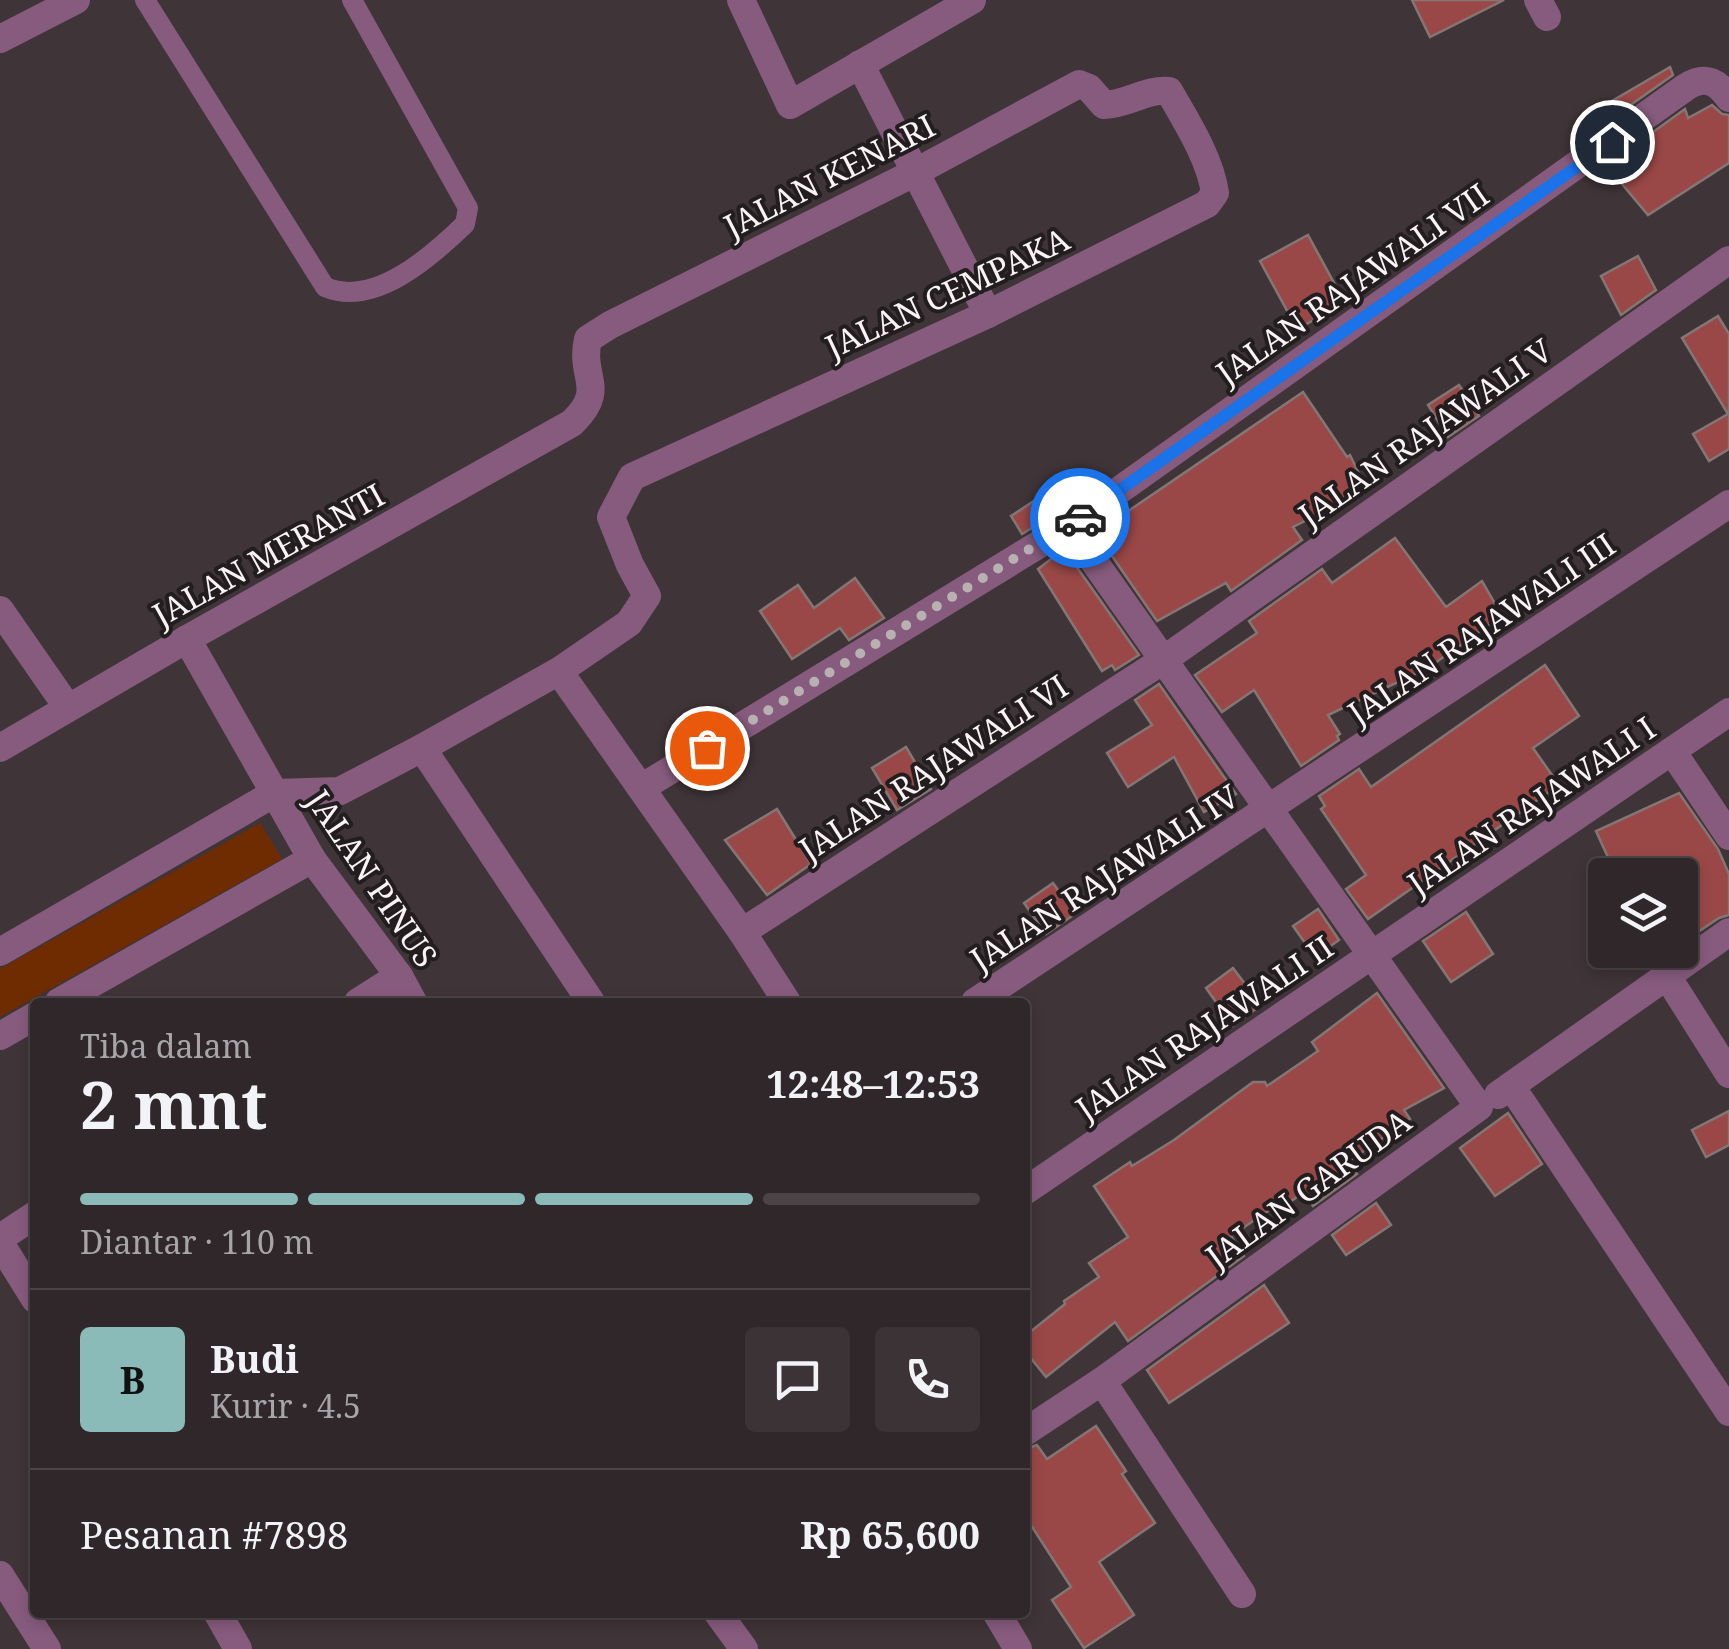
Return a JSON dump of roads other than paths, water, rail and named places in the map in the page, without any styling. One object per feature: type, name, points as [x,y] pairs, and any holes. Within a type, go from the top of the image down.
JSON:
[{"type":"street","points":[[0,39],[76,0]]},
{"type":"street","points":[[741,0],[790,105],[972,0]]},
{"type":"street","points":[[860,64],[988,314]]},
{"type":"street","name":"JALAN RAJAWALI VII","points":[[641,788],[1068,526],[1686,86],[1703,79],[1719,85],[1729,98]]},
{"type":"street","name":"JALAN KENARI","points":[[572,423],[587,408],[592,388],[584,358],[588,339],[610,325],[914,173],[1079,84],[1089,88],[1104,105],[1125,104],[1154,90],[1169,91],[1177,105]]},
{"type":"street","name":"JALAN CEMPAKA","points":[[562,676],[629,624],[647,596],[611,518],[632,477],[988,314],[1207,204],[1215,192],[1213,179],[1177,105]]},
{"type":"street","name":"JALAN RAJAWALI V","points":[[1162,661],[1729,260]]},
{"type":"street","name":"JALAN MERANTI","points":[[0,748],[572,423]]},
{"type":"street","name":"JALAN RAJAWALI III","points":[[1271,810],[1729,504]]},
{"type":"street","points":[[1068,526],[1479,1107]]},
{"type":"street","points":[[0,610],[68,708]]},
{"type":"street","name":"JALAN PINUS","points":[[187,639],[312,859],[399,976],[411,998]]},
{"type":"street","name":"JALAN RAJAWALI VI","points":[[742,932],[1162,661]]},
{"type":"street","points":[[0,952],[275,793],[340,791],[562,676],[784,998]]},
{"type":"street","name":"JALAN RAJAWALI I","points":[[1373,955],[1729,712]]},
{"type":"street","points":[[422,748],[588,998]]},
{"type":"street","points":[[1672,751],[1729,836]]},
{"type":"street","name":"JALAN RAJAWALI IV","points":[[981,998],[1271,810]]},
{"type":"street","points":[[66,998],[312,859]]},
{"type":"street","name":"JALAN GARUDA","points":[[1030,1429],[1729,932]]},
{"type":"street","name":"JALAN RAJAWALI II","points":[[1030,1188],[1373,955]]},
{"type":"street","points":[[364,998],[399,976]]},
{"type":"street","points":[[1667,976],[1729,1074]]},
{"type":"street","points":[[0,1036],[30,1019]]},
{"type":"street","points":[[1512,1086],[1729,1412]]},
{"type":"street","points":[[30,1219],[0,1240],[30,1291]]},
{"type":"street","points":[[1102,1381],[1242,1594]]},
{"type":"street","points":[[0,1575],[47,1649]]},
{"type":"street","points":[[220,1618],[238,1649]]},
{"type":"street","points":[[721,1618],[744,1649]]},
{"type":"street","points":[[1000,1618],[1018,1649]]},
{"type":"lane","points":[[145,0],[325,287],[341,294],[366,291],[402,274],[465,224],[468,208],[352,0]]}]
